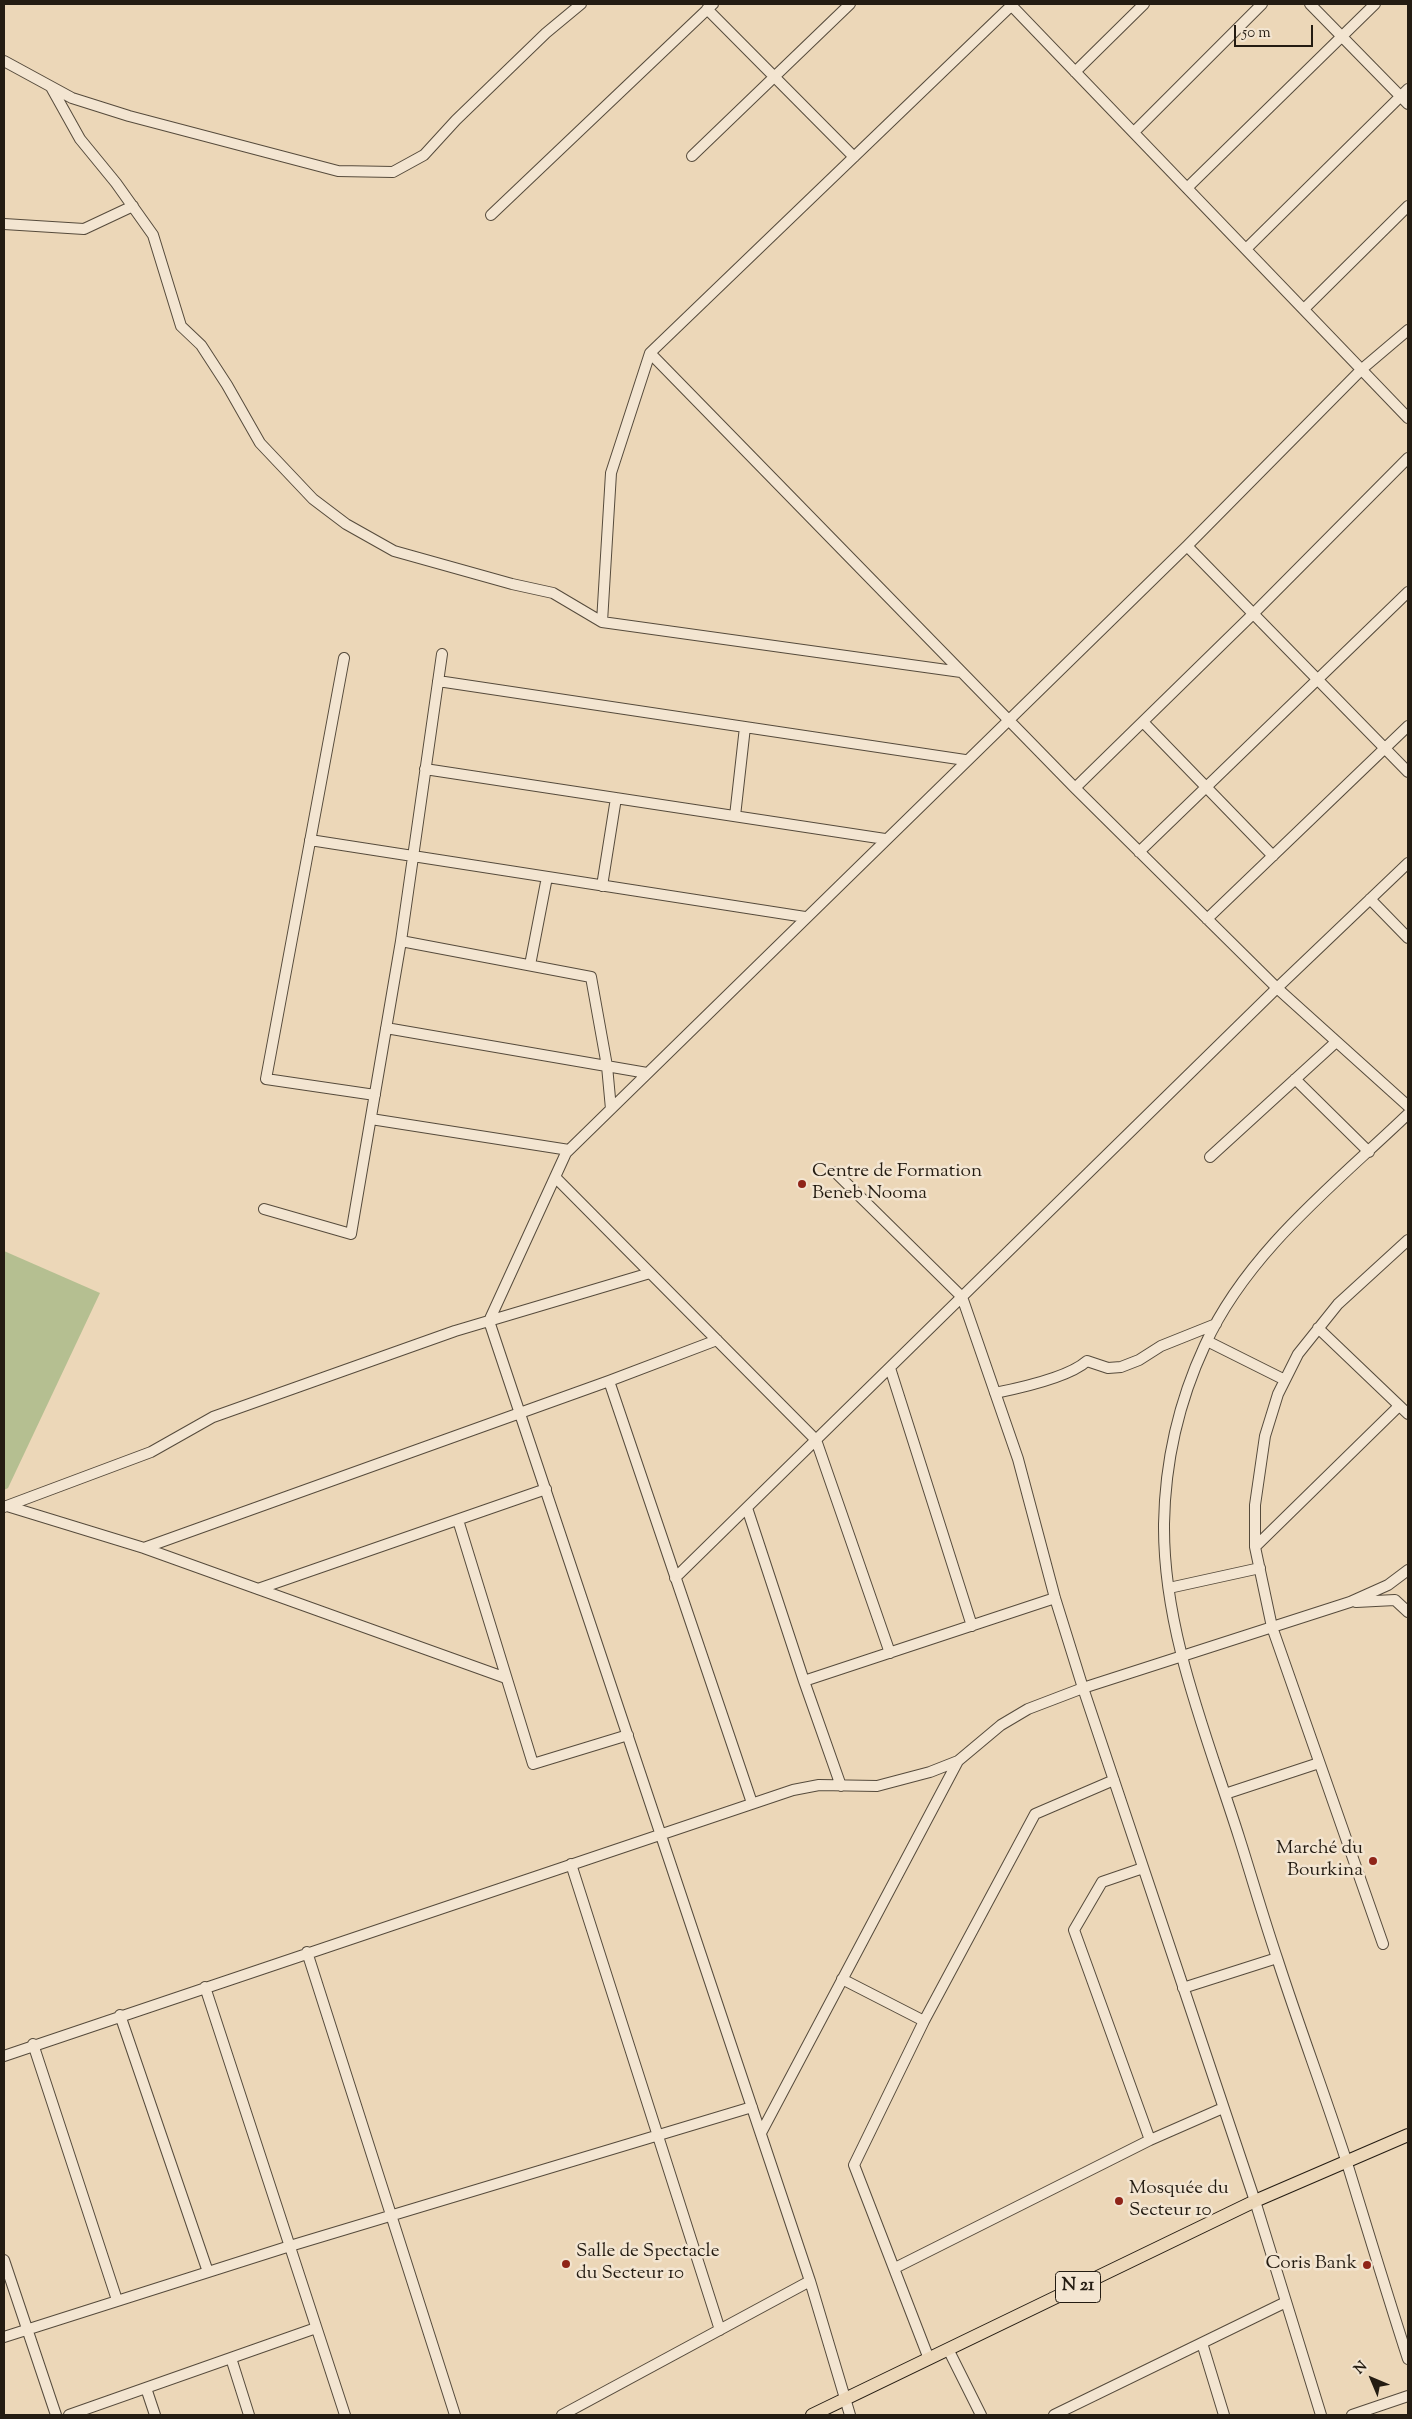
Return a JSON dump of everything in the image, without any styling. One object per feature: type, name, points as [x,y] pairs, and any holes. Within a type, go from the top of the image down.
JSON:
[{"type":"main road","name":"N 21","points":[[812,2415],[1255,2201],[1408,2135]]},
{"type":"street","points":[[4,61],[72,98],[129,116],[338,171],[393,172],[424,154],[546,32],[581,4]]},
{"type":"street","points":[[692,156],[850,4]]},
{"type":"street","points":[[602,622],[611,473],[650,353],[1012,4],[1408,418]]},
{"type":"street","points":[[1075,72],[1144,4]]},
{"type":"street","points":[[1134,132],[1262,4]]},
{"type":"street","points":[[1246,249],[1406,96],[1310,4]]},
{"type":"street","points":[[1188,188],[1375,4]]},
{"type":"street","points":[[491,215],[710,6],[774,77],[854,157]]},
{"type":"street","points":[[52,87],[80,138],[153,235],[181,326],[201,346],[227,385],[260,443],[313,499],[346,524],[394,551],[512,584],[553,593],[602,622],[961,672]]},
{"type":"street","points":[[4,224],[84,229],[133,206]]},
{"type":"street","points":[[1304,309],[1408,206]]},
{"type":"street","points":[[850,2415],[810,2281],[489,1321],[568,1150],[965,760],[1187,546],[1362,369],[1408,330]]},
{"type":"street","points":[[650,353],[1139,852],[1277,988],[1408,1106]]},
{"type":"street","points":[[1075,788],[1253,614],[1408,458]]},
{"type":"street","points":[[1187,546],[1408,772]]},
{"type":"street","points":[[1139,852],[1408,592]]},
{"type":"street","points":[[264,1209],[351,1234],[401,940],[442,654]]},
{"type":"street","points":[[344,658],[266,1079],[375,1095]]},
{"type":"street","points":[[438,681],[965,760]]},
{"type":"street","points":[[1143,722],[1273,856]]},
{"type":"street","points":[[1207,919],[1408,726]]},
{"type":"street","points":[[735,816],[745,727]]},
{"type":"street","points":[[425,769],[885,839]]},
{"type":"street","points":[[602,886],[616,798]]},
{"type":"street","points":[[310,840],[805,917]]},
{"type":"street","points":[[675,1578],[1277,988],[1408,863]]},
{"type":"street","points":[[530,965],[547,877]]},
{"type":"street","points":[[1370,899],[1408,938]]},
{"type":"street","points":[[401,940],[591,977],[607,1066],[611,1108]]},
{"type":"street","points":[[386,1028],[647,1073]]},
{"type":"street","points":[[1210,1157],[1336,1042]]},
{"type":"street","points":[[1295,1079],[1369,1152]]},
{"type":"street","points":[[1408,1114],[1281,1236],[1248,1275],[1216,1324],[1186,1392],[1172,1440],[1164,1526],[1169,1588],[1182,1656],[1277,1958],[1346,2162],[1408,2360]]},
{"type":"street","points":[[371,1119],[568,1150]]},
{"type":"street","points":[[836,1172],[962,1297],[1018,1459],[1055,1598],[1083,1688],[1255,2201],[1321,2415]]},
{"type":"street","points":[[555,1176],[816,1440],[890,1653]]},
{"type":"street","points":[[1383,1944],[1272,1627],[1255,1547],[1258,1470],[1265,1436],[1284,1380],[1298,1354],[1318,1328],[1358,1283],[1407,1244]]},
{"type":"street","points":[[5,1506],[151,1452],[214,1417],[455,1331],[650,1273]]},
{"type":"street","points":[[995,1392],[1065,1375],[1078,1369],[1087,1361],[1108,1368],[1121,1367],[1139,1360],[1161,1346],[1216,1324]]},
{"type":"street","points":[[1318,1328],[1408,1414]]},
{"type":"street","points":[[144,1548],[609,1381],[717,1340]]},
{"type":"street","points":[[1207,1341],[1284,1380]]},
{"type":"street","points":[[890,1368],[972,1626]]},
{"type":"street","points":[[609,1381],[752,1803]]},
{"type":"street","points":[[1255,1547],[1399,1406]]},
{"type":"street","points":[[258,1589],[546,1489]]},
{"type":"street","points":[[5,1506],[144,1548],[506,1678]]},
{"type":"street","points":[[747,1508],[841,1786]]},
{"type":"street","points":[[458,1520],[534,1764],[628,1734]]},
{"type":"street","points":[[1169,1588],[1260,1568]]},
{"type":"street","points":[[4,2056],[33,2044],[793,1790],[819,1785],[877,1786],[930,1772],[958,1761],[1000,1726],[1028,1709],[1083,1688],[1350,1602],[1388,1585],[1408,1570]]},
{"type":"street","points":[[804,1681],[1055,1598]]},
{"type":"street","points":[[1350,1602],[1395,1600],[1408,1612]]},
{"type":"street","points":[[761,2133],[958,1761]]},
{"type":"street","points":[[1225,1794],[1319,1763]]},
{"type":"street","points":[[929,2359],[854,2165],[924,2021],[1036,1814],[1114,1780]]},
{"type":"street","points":[[571,1864],[720,2330]]},
{"type":"street","points":[[1143,1868],[1102,1882],[1074,1930],[1150,2140]]},
{"type":"street","points":[[307,1952],[455,2415]]},
{"type":"street","points":[[1183,1988],[1277,1958]]},
{"type":"street","points":[[842,1979],[924,2021]]},
{"type":"street","points":[[206,1987],[345,2415]]},
{"type":"street","points":[[120,2015],[208,2272]]},
{"type":"street","points":[[33,2044],[118,2300]]},
{"type":"street","points":[[4,2337],[290,2246],[752,2107]]},
{"type":"street","points":[[895,2268],[1150,2140],[1223,2108]]},
{"type":"street","points":[[4,2260],[56,2415]]},
{"type":"street","points":[[562,2415],[810,2281]]},
{"type":"street","points":[[1054,2415],[1286,2302]]},
{"type":"street","points":[[69,2415],[316,2328]]},
{"type":"street","points":[[1202,2343],[1224,2415]]},
{"type":"street","points":[[948,2349],[981,2415]]},
{"type":"street","points":[[230,2358],[249,2415]]},
{"type":"street","points":[[146,2388],[155,2415]]},
{"type":"street","points":[[1352,2415],[1408,2396]]},
{"type":"green space","points":[[4,1251],[100,1293],[8,1488],[4,1490]]},
{"type":"place","name":"Centre de Formation Beneb Nooma","points":[[802,1184]]},
{"type":"place","name":"Marché du Bourkina","points":[[1373,1861]]},
{"type":"place","name":"Mosquée du Secteur 10","points":[[1119,2201]]},
{"type":"place","name":"Salle de Spectacle du Secteur 10","points":[[566,2264]]},
{"type":"place","name":"Coris Bank","points":[[1367,2265]]}]
